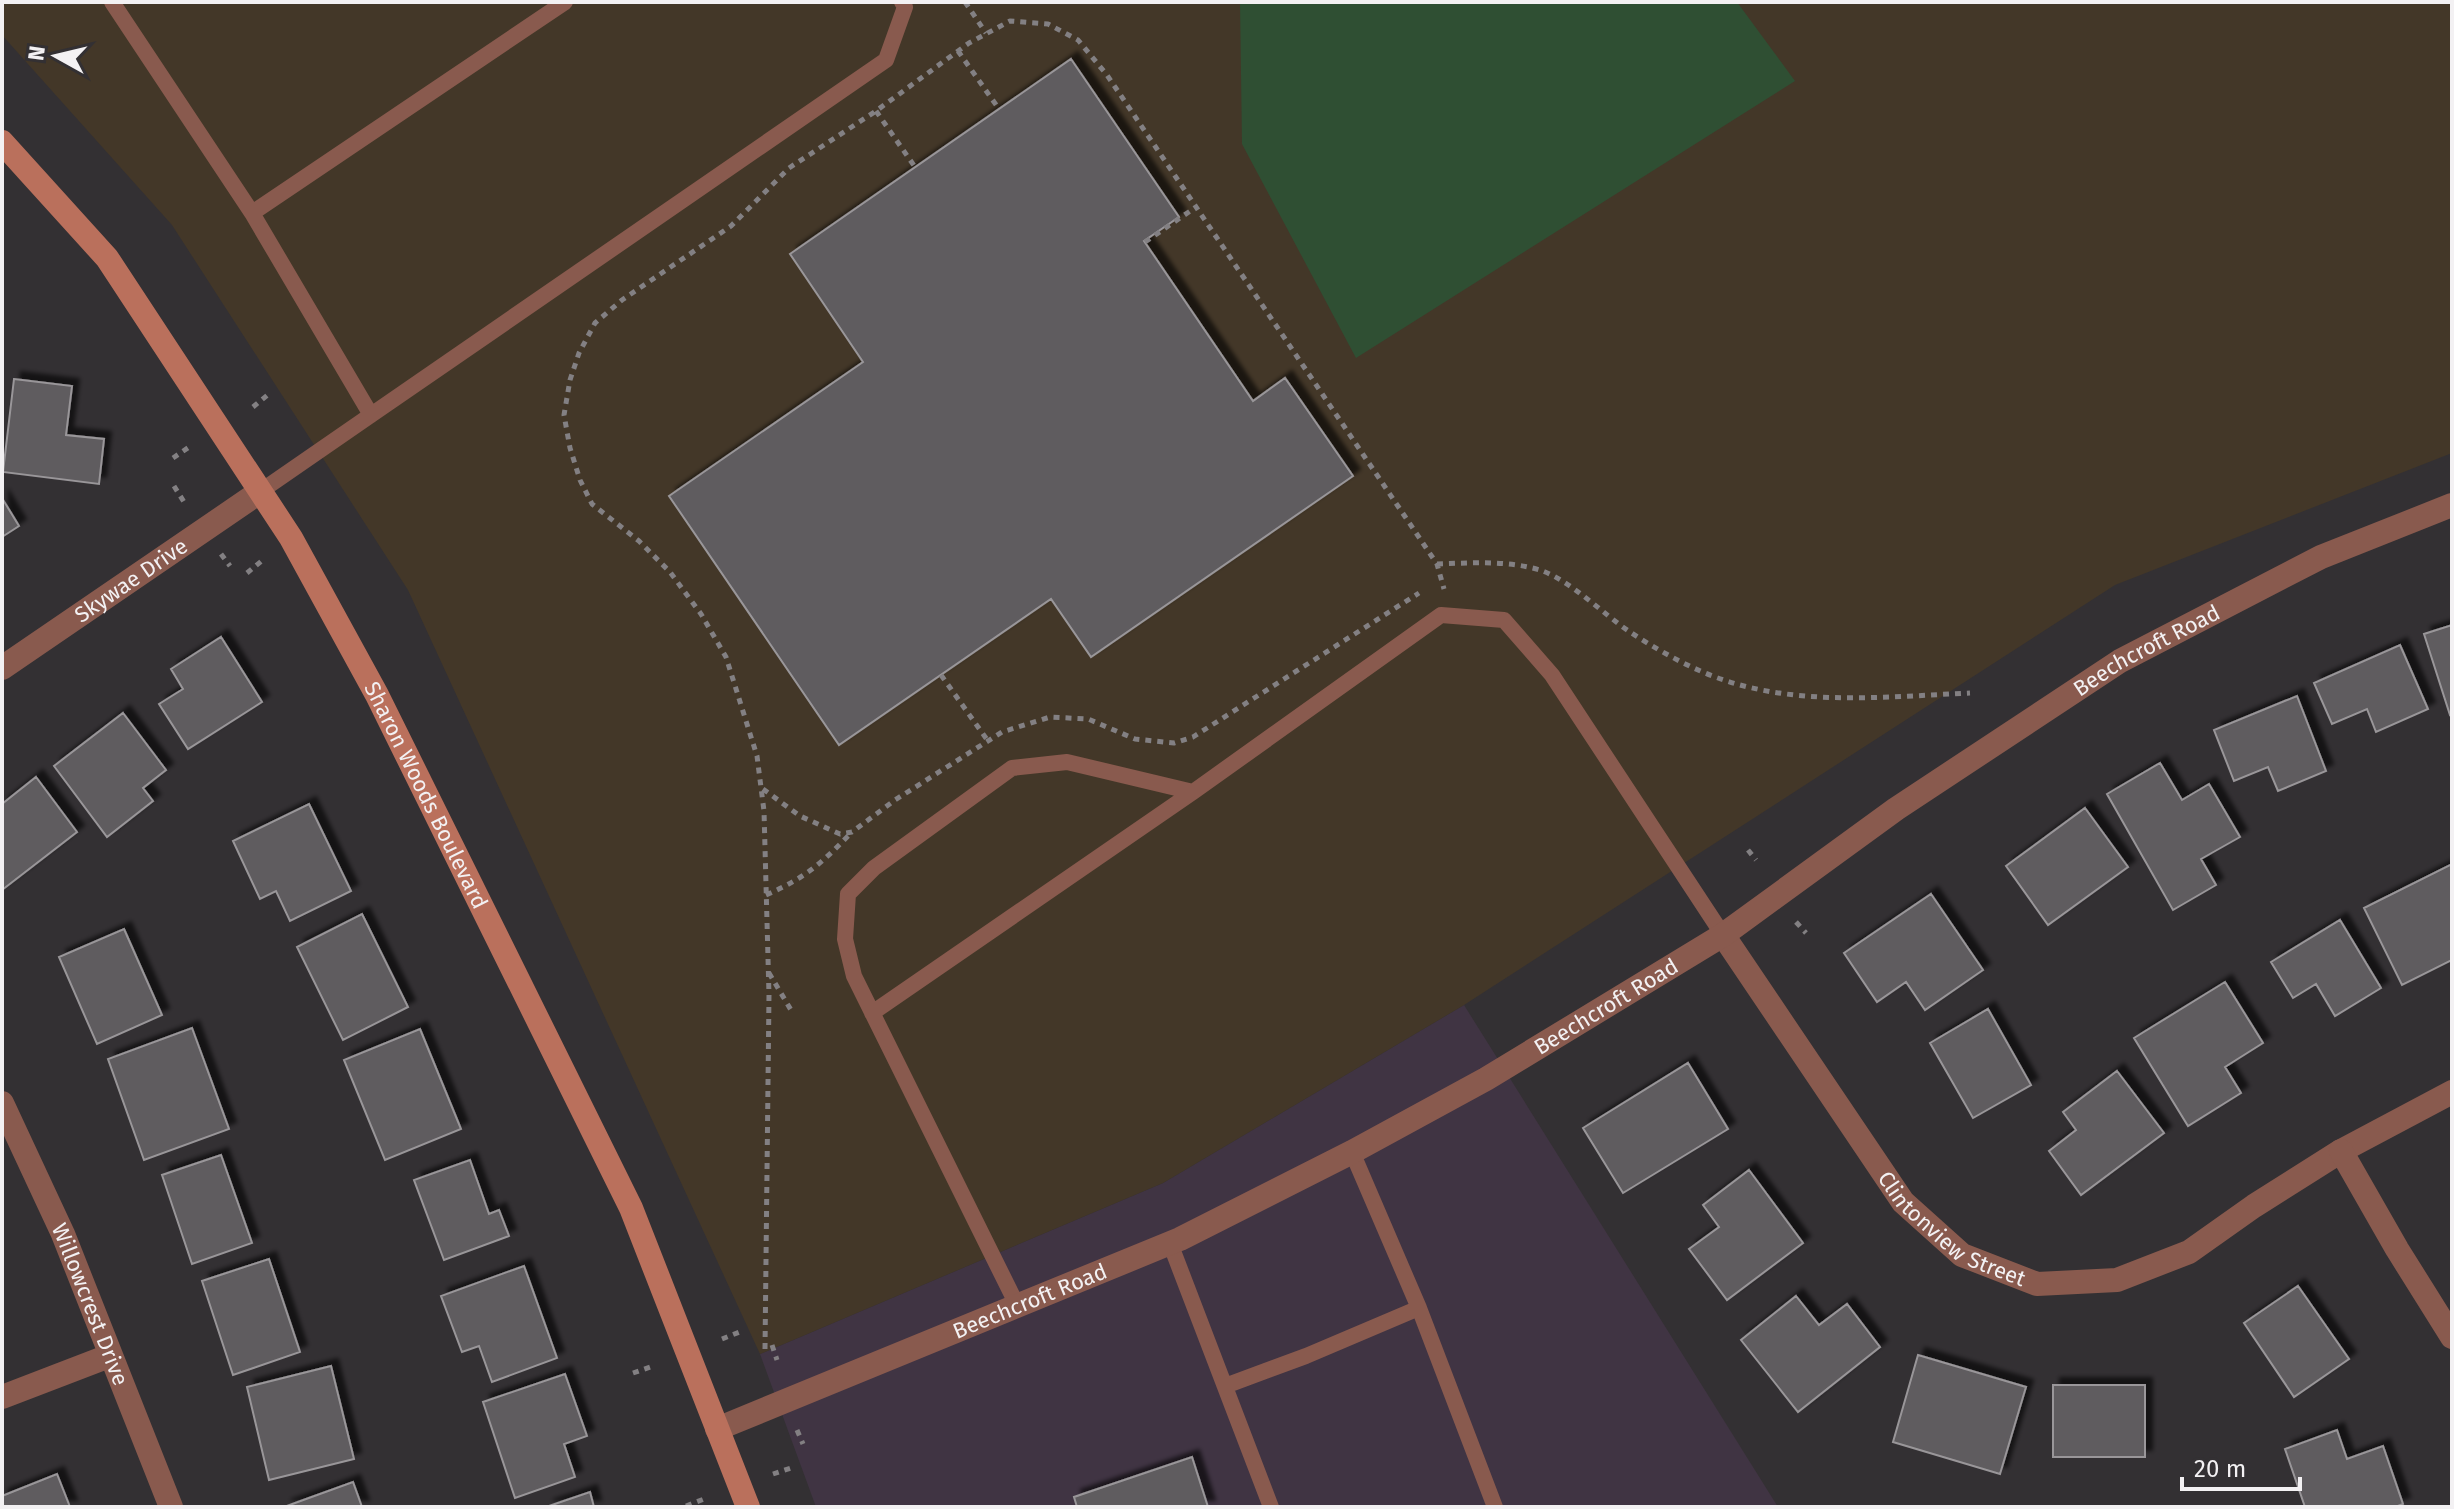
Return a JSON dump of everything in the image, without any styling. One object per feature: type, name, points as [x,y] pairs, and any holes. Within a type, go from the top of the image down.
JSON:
[{"type":"street","name":"Sharon Woods Boulevard","points":[[2,142],[107,258],[291,538],[377,695],[631,1208],[748,1507]]},
{"type":"street","name":"Skywae Drive","points":[[2,668],[261,491]]},
{"type":"street","name":"Beechcroft Road","points":[[717,1429],[1170,1243],[1352,1152],[1486,1079],[1723,935],[1896,809],[2120,661],[2321,557],[2452,505]]},
{"type":"street","name":"Clintonview Street","points":[[1723,935],[1903,1202],[1962,1255],[2037,1284],[2117,1280],[2189,1252],[2341,1151],[2452,1092]]},
{"type":"street","name":"Willowcrest Drive","points":[[2,1103],[63,1234],[171,1507]]},
{"type":"street","points":[[2341,1151],[2452,1337]]},
{"type":"street","points":[[2,1397],[109,1356]]},
{"type":"lane","points":[[112,2],[252,213],[371,415]]},
{"type":"lane","points":[[252,213],[565,2]]},
{"type":"lane","points":[[261,491],[886,60],[905,7],[902,2]]},
{"type":"lane","points":[[872,1013],[1193,792],[1441,615],[1504,620],[1552,675],[1723,935]]},
{"type":"lane","points":[[1018,1307],[854,976],[845,939],[848,894],[874,868],[1012,768],[1067,762],[1193,792]]},
{"type":"lane","points":[[1352,1152],[1419,1308],[1495,1507]]},
{"type":"lane","points":[[1170,1243],[1271,1507]]},
{"type":"lane","points":[[1225,1386],[1419,1308]]},
{"type":"path","points":[[965,2],[986,33]]},
{"type":"path","points":[[777,1360],[768,1347],[768,970],[764,811],[757,756],[726,657],[707,625],[670,572],[639,541],[592,504],[580,480],[564,415],[579,353],[595,323],[622,300],[731,226],[789,168],[876,111],[958,51],[1010,21],[1048,24],[1078,40],[1107,75],[1437,564],[1452,616]]},
{"type":"path","points":[[958,51],[999,109]]},
{"type":"path","points":[[876,111],[915,167]]},
{"type":"path","points":[[1145,242],[1196,207]]},
{"type":"path","points":[[253,407],[270,393]]},
{"type":"path","points":[[173,458],[193,445]]},
{"type":"path","points":[[174,486],[184,502]]},
{"type":"path","points":[[247,573],[264,559]]},
{"type":"path","points":[[1437,564],[1502,562],[1542,571],[1584,597],[1630,632],[1674,658],[1707,674],[1738,683],[1801,698],[1970,693]]},
{"type":"path","points":[[766,895],[810,873],[852,832],[895,800],[1002,732],[1050,717],[1088,719],[1135,739],[1174,743],[1193,737],[1414,595],[1442,582]]},
{"type":"path","points":[[941,675],[988,741]]},
{"type":"path","points":[[761,788],[823,828],[840,834],[852,832]]},
{"type":"path","points":[[1748,850],[1756,860]]},
{"type":"path","points":[[1796,921],[1806,933]]},
{"type":"path","points":[[768,970],[791,1010]]},
{"type":"path","points":[[722,1339],[742,1331]]},
{"type":"path","points":[[633,1373],[653,1366]]},
{"type":"path","points":[[797,1430],[803,1444]]},
{"type":"path","points":[[773,1474],[794,1467]]},
{"type":"path","points":[[686,1506],[704,1499]]},
{"type":"shaded area","points":[[2,2],[2452,2],[2452,453],[2115,585],[1464,1005],[1163,1183],[760,1354],[408,590],[172,225],[2,35]]},
{"type":"shaded area","points":[[1464,1005],[1778,1507],[816,1507],[760,1354],[1163,1183]]},
{"type":"green space","points":[[1240,2],[1737,2],[1795,81],[1356,358],[1242,144]]},
{"type":"building","points":[[1071,59],[1179,217],[1144,241],[1253,401],[1285,378],[1353,476],[1091,657],[1051,599],[839,745],[669,496],[863,362],[790,254]]},
{"type":"building","points":[[14,379],[72,386],[66,435],[104,439],[99,484],[3,472]]},
{"type":"building","points":[[2,498],[19,526],[2,537]]},
{"type":"building","points":[[2452,625],[2452,714],[2450,715],[2424,634]]},
{"type":"building","points":[[221,637],[262,702],[188,749],[159,704],[183,689],[171,669]]},
{"type":"building","points":[[2400,645],[2428,709],[2376,732],[2367,709],[2332,724],[2314,683]]},
{"type":"building","points":[[2297,696],[2326,771],[2278,791],[2268,767],[2234,781],[2214,730]]},
{"type":"building","points":[[123,713],[166,770],[143,788],[153,801],[107,837],[54,766]]},
{"type":"building","points":[[2160,763],[2182,800],[2209,784],[2240,837],[2201,859],[2216,885],[2173,910],[2107,794]]},
{"type":"building","points":[[36,777],[77,832],[2,890],[2,804]]},
{"type":"building","points":[[309,804],[351,891],[290,921],[276,891],[260,899],[233,841]]},
{"type":"building","points":[[2085,808],[2128,867],[2048,925],[2006,866]]},
{"type":"building","points":[[2452,864],[2452,960],[2402,985],[2364,908]]},
{"type":"building","points":[[1931,894],[1983,970],[1925,1010],[1906,982],[1877,1002],[1844,953]]},
{"type":"building","points":[[362,914],[408,1007],[343,1040],[297,947]]},
{"type":"building","points":[[2340,920],[2381,988],[2335,1016],[2316,984],[2293,998],[2271,962]]},
{"type":"building","points":[[124,929],[162,1015],[97,1044],[59,957]]},
{"type":"building","points":[[2225,982],[2263,1043],[2225,1067],[2241,1093],[2188,1126],[2134,1038]]},
{"type":"building","points":[[1988,1009],[2031,1085],[1973,1118],[1930,1043]]},
{"type":"building","points":[[192,1028],[229,1129],[144,1160],[108,1059]]},
{"type":"building","points":[[420,1029],[461,1129],[385,1160],[344,1060]]},
{"type":"building","points":[[1688,1063],[1728,1129],[1623,1193],[1583,1128]]},
{"type":"building","points":[[2117,1071],[2164,1133],[2081,1195],[2049,1151],[2076,1130],[2063,1112]]},
{"type":"building","points":[[221,1155],[252,1243],[192,1264],[162,1175]]},
{"type":"building","points":[[470,1160],[489,1214],[499,1210],[509,1236],[444,1260],[414,1180]]},
{"type":"building","points":[[1749,1170],[1803,1243],[1727,1300],[1689,1249],[1719,1227],[1703,1205]]},
{"type":"building","points":[[269,1259],[300,1352],[233,1375],[202,1281]]},
{"type":"building","points":[[524,1266],[557,1358],[492,1382],[479,1346],[462,1352],[441,1296]]},
{"type":"building","points":[[2298,1286],[2349,1359],[2294,1397],[2244,1323]]},
{"type":"building","points":[[1796,1296],[1819,1325],[1847,1304],[1880,1347],[1798,1412],[1741,1340]]},
{"type":"building","points":[[1918,1355],[2026,1387],[2000,1474],[1893,1442]]},
{"type":"building","points":[[331,1366],[354,1459],[269,1480],[247,1387]]},
{"type":"building","points":[[565,1374],[587,1436],[564,1444],[575,1477],[515,1498],[483,1402]]},
{"type":"building","points":[[2053,1385],[2145,1385],[2145,1457],[2053,1457]]},
{"type":"building","points":[[2337,1430],[2347,1459],[2383,1446],[2403,1504],[2395,1507],[2305,1507],[2285,1449]]},
{"type":"building","points":[[1192,1457],[1208,1507],[1077,1507],[1074,1497]]},
{"type":"building","points":[[57,1474],[70,1507],[2,1507],[2,1496]]},
{"type":"building","points":[[353,1482],[362,1507],[284,1507]]},
{"type":"building","points":[[590,1492],[594,1507],[546,1507]]}]
